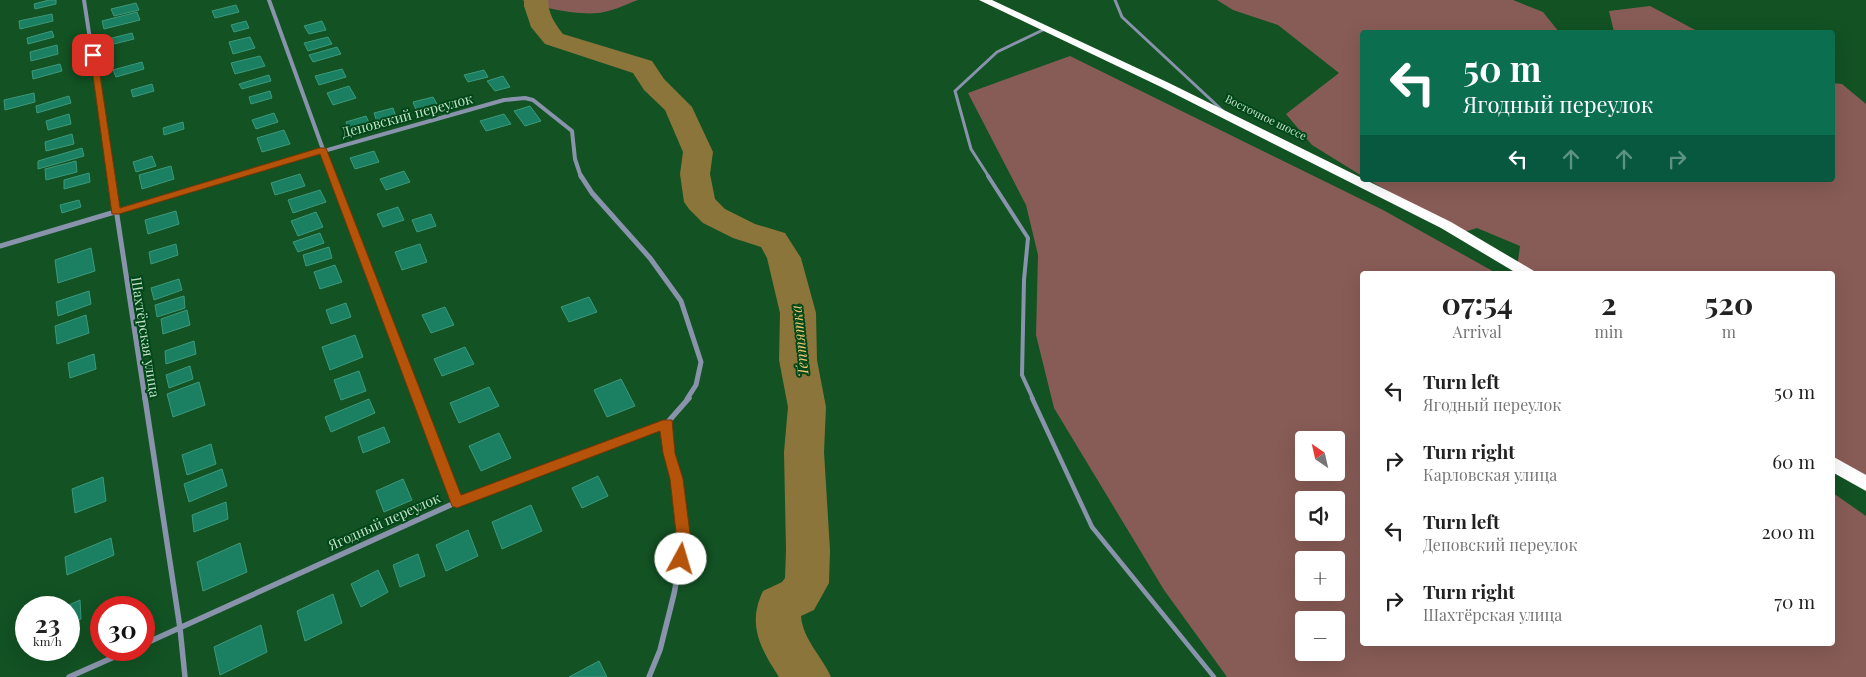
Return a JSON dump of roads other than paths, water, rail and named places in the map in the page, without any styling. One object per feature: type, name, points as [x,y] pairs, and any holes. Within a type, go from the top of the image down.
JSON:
[{"type":"highway","name":"Восточное шоссе","points":[[984,0],[1360,182]]},
{"type":"highway","name":"Восточное шоссе","points":[[1360,182],[1446,224],[1524,271]]},
{"type":"highway","points":[[1835,465],[1866,484]]},
{"type":"street","name":"Шахтёрская улица","points":[[84,0],[180,628],[185,677]]},
{"type":"street","points":[[269,0],[323,150],[457,502]]},
{"type":"street","name":"Деповский переулок","points":[[0,246],[323,150],[504,100],[524,98],[533,100],[572,131],[575,159],[580,175],[592,193],[650,258],[681,301],[698,350],[701,362],[700,374],[690,396],[667,423]]},
{"type":"street","points":[[649,677],[660,650],[674,594],[684,541],[676,479],[668,443],[667,423]]},
{"type":"street","name":"Ягодный переулок","points":[[155,639],[457,502],[667,423]]},
{"type":"street","points":[[69,677],[105,661]]},
{"type":"lane","points":[[1115,0],[1122,17],[1230,118]]},
{"type":"lane","points":[[1045,29],[997,52],[955,91],[971,149],[1028,238],[1024,280],[1022,375],[1092,528],[1214,677]]},
{"type":"waterway","name":"Тептятка","points":[[536,0],[536,6],[544,27],[554,39],[643,67],[654,84],[678,107],[698,152],[695,174],[700,202],[714,216],[744,231],[773,240],[784,258],[798,313],[798,360],[807,407],[804,452],[808,550],[807,583],[798,596],[779,605],[778,616],[781,635],[807,677]]}]
